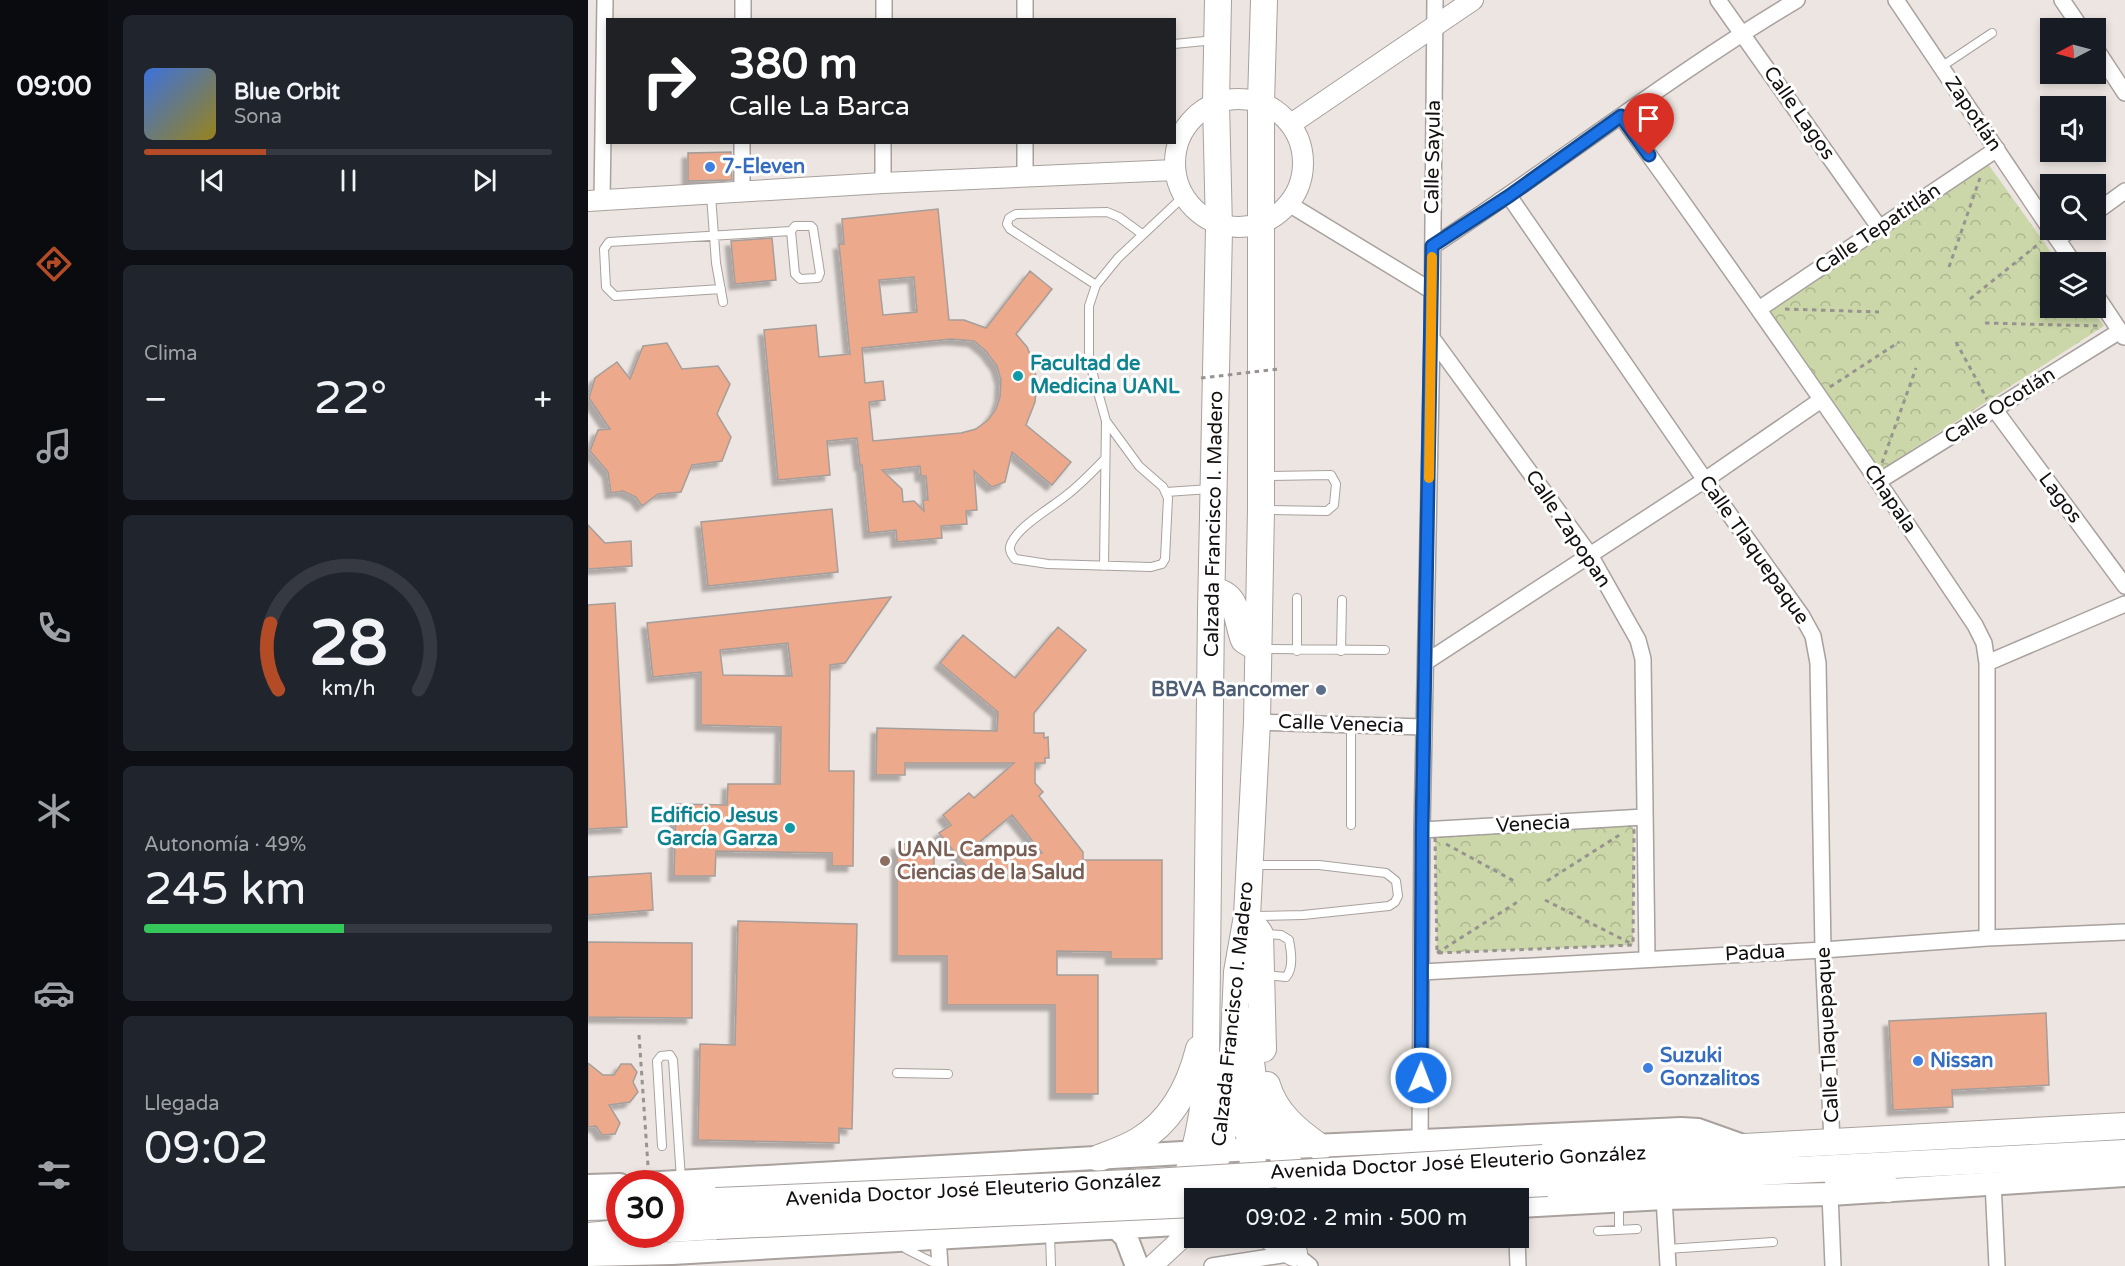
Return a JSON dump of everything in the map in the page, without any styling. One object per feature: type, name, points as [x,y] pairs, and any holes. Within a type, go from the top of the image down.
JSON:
[{"type":"main road","name":"Calzada Francisco I. Madero","points":[[1205,1188],[1218,224],[1216,102],[1218,0]]},
{"type":"main road","name":"Calzada Francisco I. Madero","points":[[1197,1188],[1206,1153],[1225,1120],[1233,1042],[1249,973],[1253,925],[1250,865],[1259,649],[1261,102],[1264,0]]},
{"type":"main road","points":[[1212,591],[1221,592],[1230,598],[1244,640],[1259,649]]},
{"type":"main road","points":[[1208,865],[1249,973],[1265,1078],[1270,1096],[1297,1131],[1283,1149],[1261,1188]]},
{"type":"main road","points":[[1249,973],[1244,1001],[1255,1095],[1283,1149],[1307,1188]]},
{"type":"main road","points":[[1084,1229],[1105,1219],[1113,1210],[1114,1182],[1095,1159],[1140,1140],[1169,1114],[1189,1080],[1206,1023]]},
{"type":"main road","points":[[1233,1042],[1241,1097],[1283,1149],[1280,1188]]},
{"type":"main road","name":"Avenida Doctor José Eleuterio González","points":[[672,1249],[716,1214],[1153,1182],[1743,1146],[2125,1126]]},
{"type":"main road","name":"Avenida Doctor José Eleuterio González","points":[[684,1192],[869,1167],[1095,1159],[1681,1129],[1698,1130],[1743,1146]]},
{"type":"main road","points":[[1338,1188],[1336,1175],[1339,1163],[1356,1145]]},
{"type":"main road","name":"Avenida Doctor José Eleuterio González","points":[[1459,1188],[2125,1153]]},
{"type":"main road","points":[[902,1165],[926,1179],[933,1191],[936,1206],[932,1220],[924,1231],[907,1239]]},
{"type":"main road","points":[[1529,1205],[1664,1198],[1830,1194],[2125,1174]]},
{"type":"main road","points":[[1715,1175],[1734,1185],[1754,1188],[1854,1183],[1877,1185],[1888,1189]]},
{"type":"main road","points":[[588,1186],[606,1185]]},
{"type":"main road","name":"Avenida Doctor José Eleuterio González","points":[[684,1197],[716,1214],[1067,1211],[1184,1205]]},
{"type":"main road","points":[[588,1207],[606,1206]]},
{"type":"main road","name":"Avenida Doctor José Eleuterio González","points":[[588,1255],[1184,1225]]},
{"type":"main road","points":[[1117,1228],[1126,1237],[1137,1266]]},
{"type":"main road","points":[[588,1236],[606,1234]]},
{"type":"street","points":[[605,0],[595,200],[883,183],[1175,170]]},
{"type":"street","points":[[743,0],[743,18]]},
{"type":"street","points":[[884,18],[885,0]]},
{"type":"street","points":[[1025,0],[1025,18]]},
{"type":"street","name":"Calle Sayula","points":[[1420,1142],[1422,972],[1429,834],[1424,727],[1432,338],[1435,0]]},
{"type":"street","points":[[1290,124],[1473,0]]},
{"type":"street","name":"Calle Lagos","points":[[1718,0],[1879,227]]},
{"type":"street","points":[[1432,246],[1509,196],[1742,33],[1797,0]]},
{"type":"street","name":"Zapotlán","points":[[1896,0],[2040,217]]},
{"type":"street","points":[[2062,0],[2074,18]]},
{"type":"street","points":[[2106,64],[2125,93]]},
{"type":"street","points":[[1239,98],[1261,102],[1282,114],[1300,143],[1304,164],[1300,185],[1289,204],[1276,216],[1261,224],[1240,228],[1218,224],[1204,217],[1192,207],[1178,184],[1175,170],[1177,136],[1201,110],[1216,102],[1239,98]]},
{"type":"street","name":"Chapala","points":[[1621,116],[1822,395],[1975,625],[1984,643],[1987,663],[1987,938]]},
{"type":"street","points":[[742,144],[742,192]]},
{"type":"street","points":[[883,144],[883,183]]},
{"type":"street","points":[[1024,144],[1024,177]]},
{"type":"street","name":"Calle Tepatitlán","points":[[1759,309],[1997,149]]},
{"type":"street","points":[[2106,205],[2125,191]]},
{"type":"street","name":"Calle Tlaquepaque","points":[[1509,196],[1802,616],[1813,636],[1818,663],[1823,950],[1832,1141]]},
{"type":"street","points":[[1289,204],[1432,291]]},
{"type":"street","name":"Zapotlán","points":[[2055,240],[2065,252]]},
{"type":"street","points":[[2106,310],[2122,335]]},
{"type":"street","name":"Calle Ocotlán","points":[[1879,481],[1991,405],[2122,335]]},
{"type":"street","name":"Calle Zapopan","points":[[1432,338],[1590,555],[1638,640],[1643,659],[1638,822],[1647,959]]},
{"type":"street","points":[[1426,662],[1705,480],[1822,395]]},
{"type":"street","name":"Lagos","points":[[1991,405],[2125,586]]},
{"type":"street","points":[[1987,663],[2125,604]]},
{"type":"street","name":"Calle Venecia","points":[[1257,722],[1424,727]]},
{"type":"street","name":"Venecia","points":[[1429,834],[1638,822]]},
{"type":"street","name":"Padua","points":[[1422,972],[1823,950],[1987,938],[2125,932]]},
{"type":"street","points":[[1993,1182],[1997,1266]]},
{"type":"street","points":[[1830,1194],[1833,1266]]},
{"type":"street","points":[[1664,1198],[1668,1266]]},
{"type":"street","points":[[1146,1266],[1184,1228]]},
{"type":"street","points":[[1152,1266],[1184,1229]]},
{"type":"street","points":[[938,1237],[939,1264]]},
{"type":"street","points":[[1517,1248],[1518,1266]]},
{"type":"street","points":[[1212,1266],[1299,1249]]},
{"type":"lane","points":[[1941,67],[1992,33]]},
{"type":"lane","points":[[1176,44],[1218,40]]},
{"type":"lane","points":[[711,194],[723,302]]},
{"type":"lane","points":[[1104,566],[1106,421],[1089,360],[1089,306],[1096,285],[1142,234],[1184,196]]},
{"type":"lane","points":[[1096,285],[1010,229],[1009,218],[1016,214],[1107,212],[1119,217],[1142,234]]},
{"type":"lane","points":[[720,289],[615,296],[606,287],[604,249],[609,242],[791,231],[795,226],[811,226],[820,273],[818,278],[800,279],[795,274],[791,231]]},
{"type":"lane","points":[[1105,459],[1068,494],[1019,532],[1010,547],[1011,553],[1020,561],[1104,566],[1151,567],[1162,564],[1166,559],[1168,505],[1166,492],[1139,466],[1106,421]]},
{"type":"lane","points":[[1261,477],[1331,475],[1336,484],[1335,505],[1327,511],[1261,510]]},
{"type":"lane","points":[[1166,492],[1215,489]]},
{"type":"lane","points":[[1297,651],[1298,598]]},
{"type":"lane","points":[[1341,651],[1342,600]]},
{"type":"lane","points":[[1259,649],[1385,650]]},
{"type":"lane","points":[[1351,724],[1351,825]]},
{"type":"lane","points":[[1250,865],[1319,865],[1386,873],[1396,881],[1398,896],[1389,906],[1304,915],[1253,925]]},
{"type":"lane","points":[[662,1146],[657,1061],[661,1056],[670,1055],[674,1060],[676,1170]]},
{"type":"lane","points":[[897,1073],[948,1074]]},
{"type":"lane","points":[[1619,1201],[1619,1230]]},
{"type":"lane","points":[[1598,1231],[1637,1229]]},
{"type":"lane","points":[[1050,1231],[1051,1266]]},
{"type":"lane","points":[[907,1239],[906,1249],[939,1264]]},
{"type":"lane","points":[[1667,1250],[1773,1242]]},
{"type":"path","points":[[1949,267],[1982,171]]},
{"type":"path","points":[[1970,299],[2043,240]]},
{"type":"path","points":[[1777,309],[1880,312]]},
{"type":"path","points":[[1985,323],[2104,326],[2094,333]]},
{"type":"path","points":[[1822,395],[1899,342]]},
{"type":"path","points":[[1956,342],[1991,405]]},
{"type":"path","points":[[1888,464],[1879,471],[1916,368]]},
{"type":"path","points":[[1201,378],[1279,369]]},
{"type":"path","points":[[1429,834],[1450,836],[1638,822]]},
{"type":"path","points":[[1546,881],[1638,822]]},
{"type":"path","points":[[1633,945],[1638,822]]},
{"type":"path","points":[[1429,834],[1516,882]]},
{"type":"path","points":[[1429,834],[1437,953]]},
{"type":"path","points":[[1545,900],[1633,945]]},
{"type":"path","points":[[1437,953],[1519,901]]},
{"type":"path","points":[[1437,953],[1633,945]]},
{"type":"path","points":[[639,1035],[648,1170]]},
{"type":"green space","points":[[1986,161],[2040,237],[2040,240],[2051,252],[2040,252],[2040,318],[2098,318],[2104,326],[1879,471],[1766,309]]},
{"type":"green space","points":[[1627,824],[1632,826],[1634,831],[1633,945],[1437,953],[1435,838]]},
{"type":"building","name":"7-Eleven","points":[[731,152],[732,180],[688,181],[688,153]]},
{"type":"building","name":"Facultad de Medicina UANL","points":[[938,209],[949,320],[964,320],[986,328],[1030,271],[1052,289],[1016,334],[1027,347],[1033,361],[1037,382],[1035,402],[1026,425],[1071,462],[1052,485],[1012,452],[1005,482],[992,487],[974,471],[977,510],[966,511],[967,524],[941,526],[942,538],[897,542],[896,530],[869,533],[857,438],[827,441],[830,475],[778,480],[764,330],[816,325],[819,357],[850,354],[839,244],[844,244],[842,219]],"holes":[[[914,277],[917,312],[883,315],[879,280]],[[951,339],[974,341],[986,351],[997,366],[1001,380],[1000,397],[996,409],[988,420],[976,429],[961,433],[873,441],[869,402],[885,400],[883,381],[865,383],[862,348]],[[920,466],[921,476],[926,476],[928,500],[923,500],[924,511],[914,501],[903,502],[902,489],[882,470]]]},
{"type":"building","points":[[772,238],[776,280],[735,284],[731,241]]},
{"type":"building","points":[[667,343],[682,369],[718,366],[730,384],[717,414],[731,437],[722,461],[692,465],[681,492],[658,494],[642,506],[636,497],[623,491],[611,493],[608,472],[590,451],[598,430],[610,429],[589,398],[595,378],[617,362],[630,379],[643,346]]},
{"type":"building","points":[[832,509],[838,572],[708,586],[701,522]]},
{"type":"building","points":[[588,525],[605,543],[631,541],[632,566],[588,569]]},
{"type":"building","points":[[891,597],[845,663],[830,665],[829,771],[854,771],[853,866],[832,866],[832,853],[716,851],[715,876],[674,876],[676,804],[727,805],[728,784],[780,784],[781,727],[701,725],[701,672],[653,677],[647,623]],"holes":[[[788,643],[792,676],[723,675],[720,650]]]},
{"type":"building","points":[[615,603],[627,827],[588,829],[588,605]]},
{"type":"building","points":[[1058,627],[1086,650],[1034,713],[1034,733],[1044,733],[1044,738],[1048,737],[1049,758],[1045,758],[1045,763],[1035,763],[1035,783],[1043,792],[1039,796],[1083,852],[1083,860],[1162,860],[1162,959],[1111,959],[1111,952],[1057,951],[1057,975],[1098,975],[1098,1094],[1055,1094],[1055,1005],[947,1005],[947,956],[897,956],[897,844],[934,844],[934,871],[970,871],[939,833],[951,825],[943,815],[969,793],[974,798],[1014,763],[905,763],[905,775],[876,775],[877,728],[997,731],[998,712],[940,663],[963,635],[1015,678]],"holes":[[[1012,815],[1042,853],[965,854]]]},
{"type":"building","points":[[651,873],[653,910],[588,915],[588,877]]},
{"type":"building","points":[[738,921],[857,924],[852,1129],[839,1128],[839,1143],[698,1140],[700,1044],[735,1045]]},
{"type":"building","points":[[588,942],[692,943],[692,1018],[588,1017]]},
{"type":"building","points":[[2046,1013],[2049,1085],[1952,1090],[1953,1107],[1893,1110],[1889,1021]]},
{"type":"building","points":[[588,1063],[603,1075],[614,1075],[621,1064],[631,1064],[637,1072],[633,1082],[638,1092],[630,1102],[609,1105],[620,1123],[615,1134],[602,1135],[596,1126],[588,1127]]},
{"type":"slow traffic","points":[[1429,478],[1432,257]]},
{"type":"place","name":"7-Eleven","points":[[710,167]]},
{"type":"place","name":"Facultad de Medicina UANL","points":[[1018,376]]},
{"type":"place","name":"BBVA Bancomer","points":[[1321,690]]},
{"type":"place","name":"Edificio Jesus García Garza","points":[[790,828]]},
{"type":"place","name":"UANL Campus Ciencias de la Salud","points":[[885,861]]},
{"type":"place","name":"Nissan","points":[[1918,1061]]},
{"type":"place","name":"Suzuki Gonzalitos","points":[[1648,1068]]},
{"type":"route","points":[[1421,1078],[1422,830],[1432,246],[1509,196],[1621,116],[1649,155]]}]
